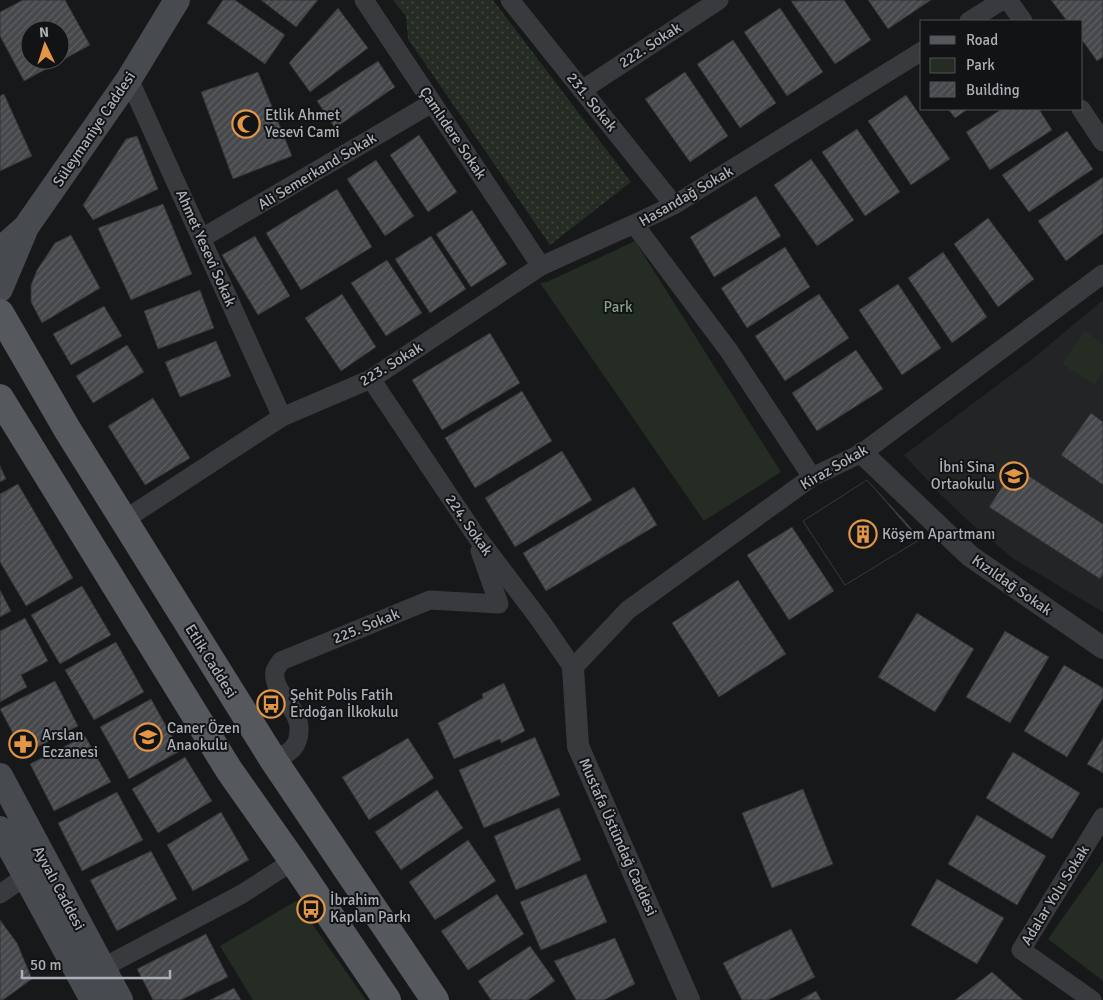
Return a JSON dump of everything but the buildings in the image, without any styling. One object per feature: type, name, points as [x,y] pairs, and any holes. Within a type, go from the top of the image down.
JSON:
[{"type":"main road","name":"Süleymaniye Caddesi","points":[[0,250],[26,227],[129,79],[177,0]]},
{"type":"main road","points":[[0,289],[26,227]]},
{"type":"main road","name":"Etlik Caddesi","points":[[0,313],[67,429],[274,762],[435,1000]]},
{"type":"main road","points":[[4,410],[229,770],[293,861],[386,1000]]},
{"type":"main road","name":"Ayvalı Caddesi","points":[[0,776],[120,1000]]},
{"type":"main road","name":"Ayvalı Caddesi","points":[[0,829],[93,1000]]},
{"type":"street","name":"Çamlıdere Sokak","points":[[364,0],[541,266]]},
{"type":"street","name":"231. Sokak","points":[[510,0],[674,205]]},
{"type":"street","name":"222. Sokak","points":[[582,90],[718,0]]},
{"type":"street","points":[[971,20],[1003,0]]},
{"type":"street","points":[[1008,0],[1021,20]]},
{"type":"street","name":"Hasandağ Sokak","points":[[812,477],[729,351],[634,224],[674,205],[920,51]]},
{"type":"street","name":"Ahmet Yesevi Sokak","points":[[129,79],[282,417]]},
{"type":"street","name":"Ali Semerkand Sokak","points":[[202,238],[432,102]]},
{"type":"street","points":[[1082,110],[1103,142]]},
{"type":"street","name":"223. Sokak","points":[[124,520],[282,417],[371,379],[541,266],[634,224]]},
{"type":"street","name":"Kiraz Sokak","points":[[573,668],[628,610],[812,477],[862,453],[1103,274]]},
{"type":"street","name":"224. Sokak","points":[[371,379],[474,533],[540,620],[573,668]]},
{"type":"street","name":"Kızıldağ Sokak","points":[[862,453],[970,556],[1103,648]]},
{"type":"street","name":"225. Sokak","points":[[274,762],[292,750],[300,738],[298,718],[277,685],[275,672],[281,661],[430,600],[499,604],[474,533]]},
{"type":"street","name":"Mustafa Üstündağ Caddesi","points":[[573,668],[578,746],[689,1000]]},
{"type":"street","name":"Adalar Yolu Sokak","points":[[1092,1000],[1021,950],[1103,817]]},
{"type":"street","points":[[102,968],[242,894],[293,861]]},
{"type":"street","points":[[0,894],[26,876]]},
{"type":"shaded area","name":"İbni Sina Ortaokulu","points":[[1103,300],[1103,612],[1014,559],[976,528],[944,498],[904,455],[1031,360]]},
{"type":"green space","points":[[393,0],[493,0],[631,182],[550,245],[408,39],[406,16]]},
{"type":"green space","name":"Park","points":[[635,241],[781,472],[704,521],[540,283],[547,282]]},
{"type":"green space","points":[[1085,331],[1103,344],[1103,372],[1094,385],[1062,364]]},
{"type":"green space","points":[[1103,861],[1103,981],[1048,939]]},
{"type":"green space","points":[[296,901],[366,1000],[253,1000],[220,946]]},
{"type":"place","name":"Etlik Ahmet Yesevi Cami","points":[[246,124]]},
{"type":"place","name":"İbni Sina Ortaokulu","points":[[1014,476]]},
{"type":"place","name":"Köşem Apartmanı","points":[[863,534]]},
{"type":"place","name":"Şehit Polis Fatih Erdoğan İlkokulu","points":[[271,704]]},
{"type":"place","name":"Caner Özen Anaokulu","points":[[148,737]]},
{"type":"place","name":"Arslan Eczanesi","points":[[23,744]]},
{"type":"place","name":"İbrahim Kaplan Parkı","points":[[311,909]]}]
